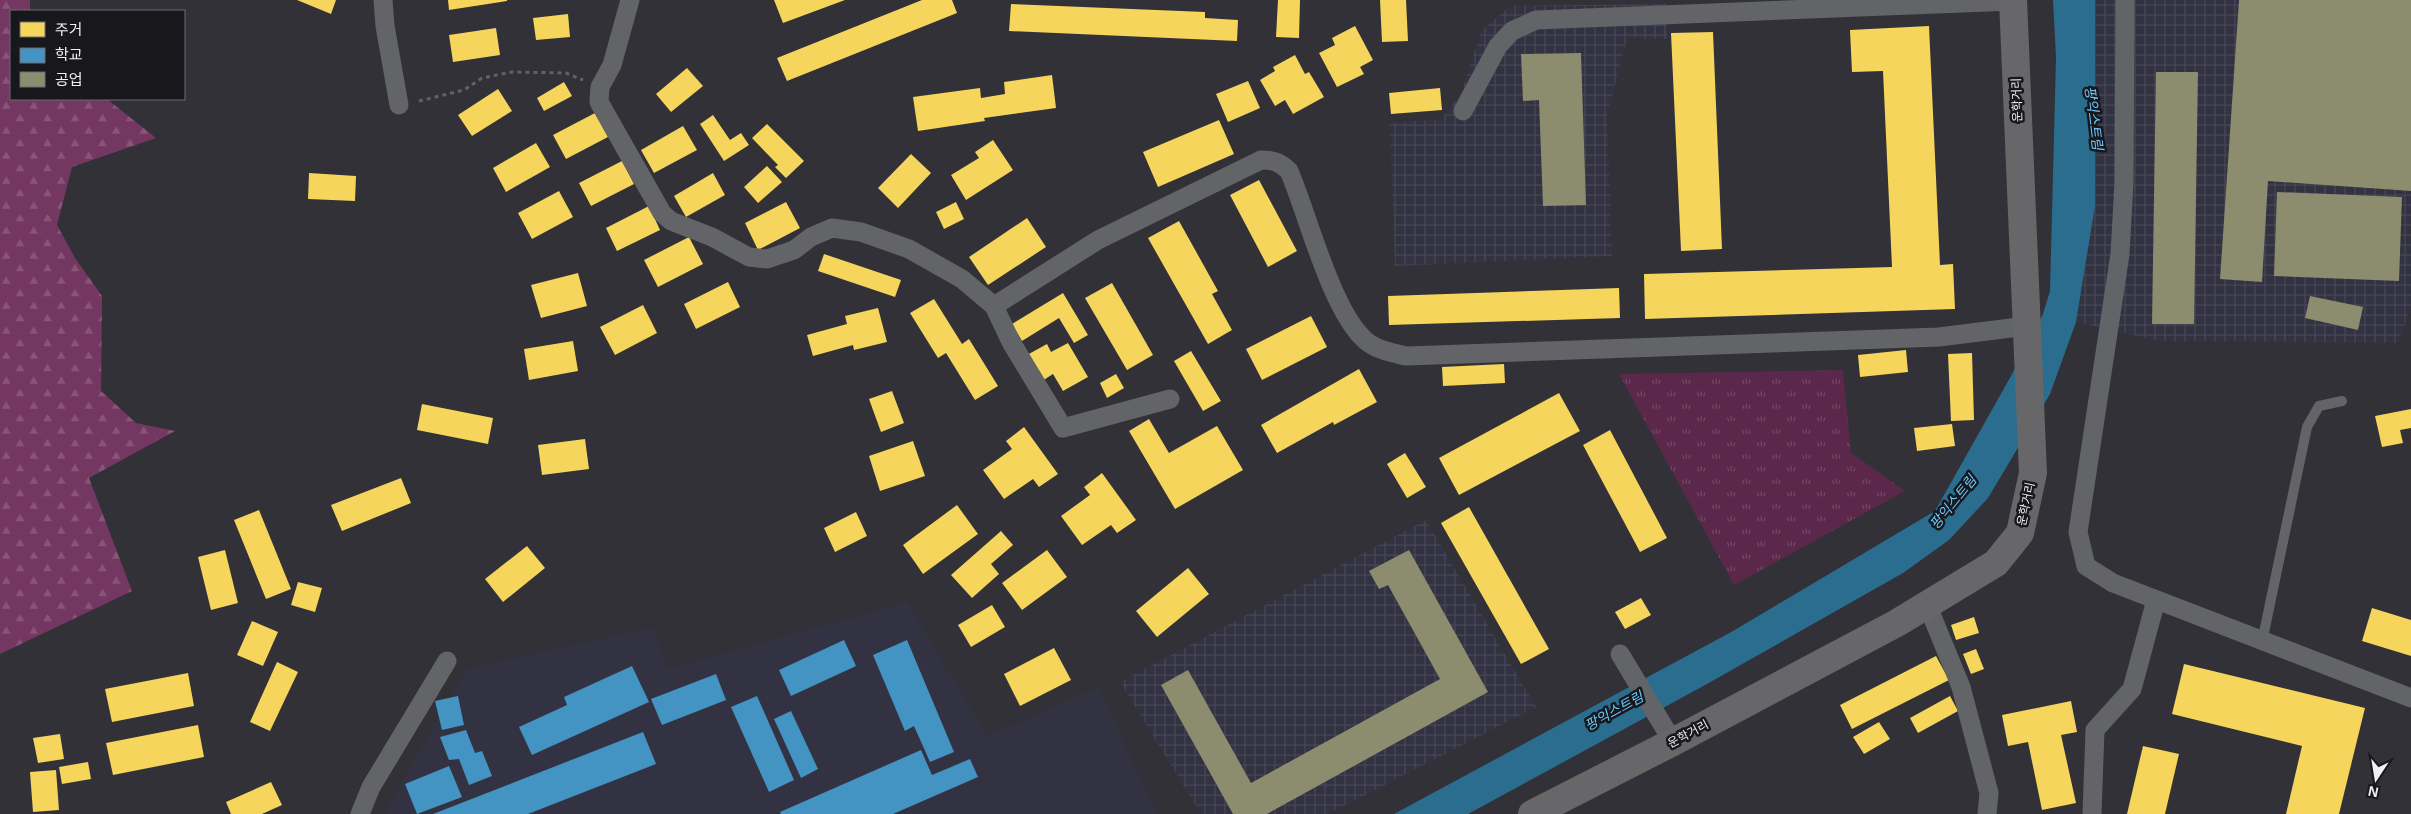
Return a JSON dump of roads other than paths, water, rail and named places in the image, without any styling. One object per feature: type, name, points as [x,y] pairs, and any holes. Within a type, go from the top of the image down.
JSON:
[{"type":"main road","name":"운학거리","points":[[1532,814],[1667,733],[1896,623],[1996,562],[2020,533],[2033,473],[2013,1]]},
{"type":"street","points":[[384,0],[385,26],[399,105]]},
{"type":"street","points":[[630,0],[612,65],[600,87],[599,102],[662,213],[671,221],[712,237],[749,257],[767,259],[794,250],[811,237],[832,228],[862,232],[909,249],[962,279],[994,306],[1011,342],[1063,428],[1170,399]]},
{"type":"street","points":[[2124,0],[2124,183],[2120,254],[2078,532],[2086,566],[2113,583],[2411,698]]},
{"type":"street","points":[[1463,111],[1498,46],[1512,31],[1536,20],[2013,1]]},
{"type":"street","points":[[994,306],[1098,240],[1261,160],[1266,160],[1282,163],[1289,171],[1333,290],[1348,320],[1368,343],[1385,352],[1406,356],[2027,333]]},
{"type":"street","points":[[2092,814],[2095,730],[2132,689],[2156,600]]},
{"type":"street","points":[[1927,604],[1961,687],[1989,793],[1987,814]]},
{"type":"street","points":[[360,814],[371,787],[447,661]]},
{"type":"street","points":[[1625,662],[1667,733]]},
{"type":"lane","points":[[2262,642],[2307,427],[2318,406],[2342,401]]},
{"type":"water","name":"팡익스트림","points":[[2053,0],[2095,0],[2095,206],[2076,322],[2050,394],[1988,498],[1949,540],[1903,573],[1707,684],[1468,814],[1394,814],[1733,631],[1935,511],[2011,376],[2043,314],[2050,291],[2056,57]]}]
